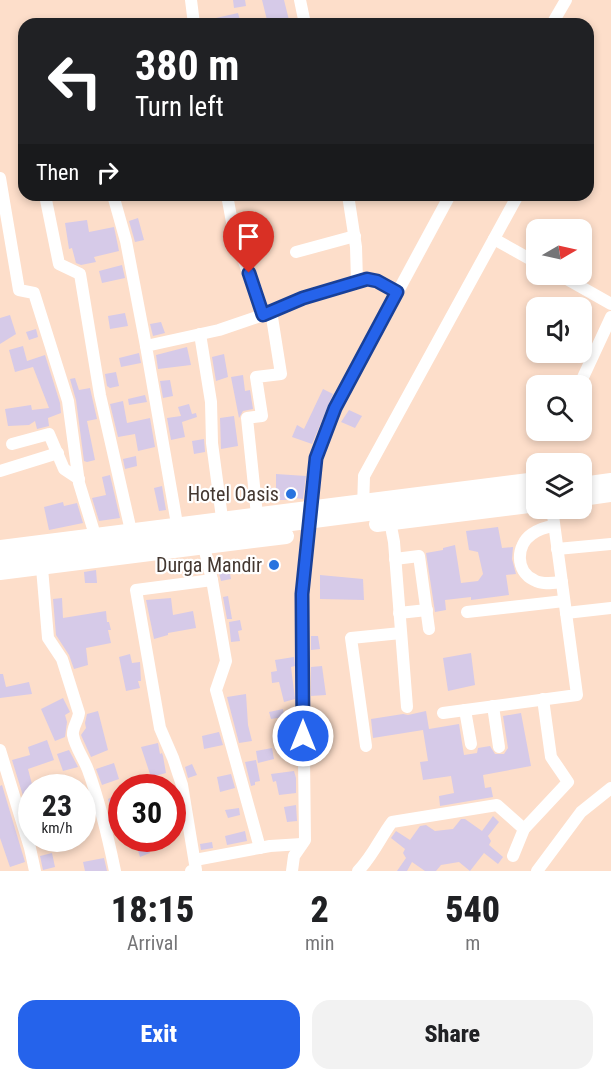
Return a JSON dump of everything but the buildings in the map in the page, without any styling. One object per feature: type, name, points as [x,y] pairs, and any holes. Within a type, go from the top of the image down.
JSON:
[{"type":"highway","points":[[592,473],[611,470]]},
{"type":"highway","points":[[592,484],[611,481]]},
{"type":"highway","points":[[0,573],[204,547],[363,508],[526,482]]},
{"type":"highway","points":[[363,508],[389,517],[526,493]]},
{"type":"highway","points":[[592,497],[611,494]]},
{"type":"highway","points":[[0,561],[310,521],[389,517],[526,505]]},
{"type":"highway","points":[[0,548],[222,518],[257,515],[310,521]]},
{"type":"street","points":[[191,0],[193,18]]},
{"type":"street","points":[[300,0],[304,18]]},
{"type":"street","points":[[556,18],[566,0]]},
{"type":"street","points":[[0,178],[19,290],[34,293],[68,401],[79,479],[95,535]]},
{"type":"street","points":[[46,201],[58,264],[80,274],[100,395],[131,531]]},
{"type":"street","points":[[115,201],[126,240],[177,525]]},
{"type":"street","points":[[228,201],[234,233],[267,313],[281,374],[256,377],[262,416],[247,418],[257,515]]},
{"type":"street","points":[[349,201],[355,236],[357,281]]},
{"type":"street","points":[[292,871],[294,856],[305,840],[302,594],[316,458],[335,408],[447,201]]},
{"type":"street","points":[[363,508],[364,476],[515,201]]},
{"type":"street","points":[[296,252],[355,236]]},
{"type":"street","points":[[494,239],[526,257]]},
{"type":"street","points":[[146,346],[219,330],[303,298],[357,281],[367,279],[377,281],[397,292]]},
{"type":"street","points":[[577,285],[611,304]]},
{"type":"street","points":[[584,375],[611,317]]},
{"type":"street","points":[[200,334],[211,402],[212,443],[222,518]]},
{"type":"street","points":[[12,444],[49,434],[64,469],[79,479]]},
{"type":"street","points":[[0,471],[58,453]]},
{"type":"street","points":[[389,517],[395,559],[407,707]]},
{"type":"street","points":[[443,713],[577,695],[553,519]]},
{"type":"street","points":[[554,526],[539,530],[525,540],[519,552],[519,559],[524,572],[534,581],[562,582]]},
{"type":"street","points":[[557,549],[611,544]]},
{"type":"street","points":[[204,547],[226,661],[216,690],[260,848]]},
{"type":"street","points":[[395,559],[419,556],[429,629]]},
{"type":"street","points":[[42,568],[48,638],[62,659],[79,713],[78,722],[73,728],[73,735],[88,771],[106,826],[115,871]]},
{"type":"street","points":[[212,580],[136,590],[160,728],[182,785],[193,866],[260,848],[302,844]]},
{"type":"street","points":[[467,612],[565,607],[611,608]]},
{"type":"street","points":[[399,613],[427,610]]},
{"type":"street","points":[[366,746],[351,638],[401,633]]},
{"type":"street","points":[[513,856],[524,829],[568,782],[551,757],[543,699]]},
{"type":"street","points":[[493,706],[499,747]]},
{"type":"street","points":[[465,710],[471,744]]},
{"type":"street","points":[[0,750],[35,871]]},
{"type":"street","points":[[537,871],[581,812],[611,788]]},
{"type":"street","points":[[358,871],[369,860],[382,835],[393,822],[497,805],[524,829]]},
{"type":"place","name":"Hotel Oasis","points":[[291,494]]},
{"type":"place","name":"Durga Mandir","points":[[274,565]]},
{"type":"route","points":[[249,273],[263,315],[303,298],[367,279],[377,281],[397,292],[335,408],[316,458],[302,594],[303,736]]}]
